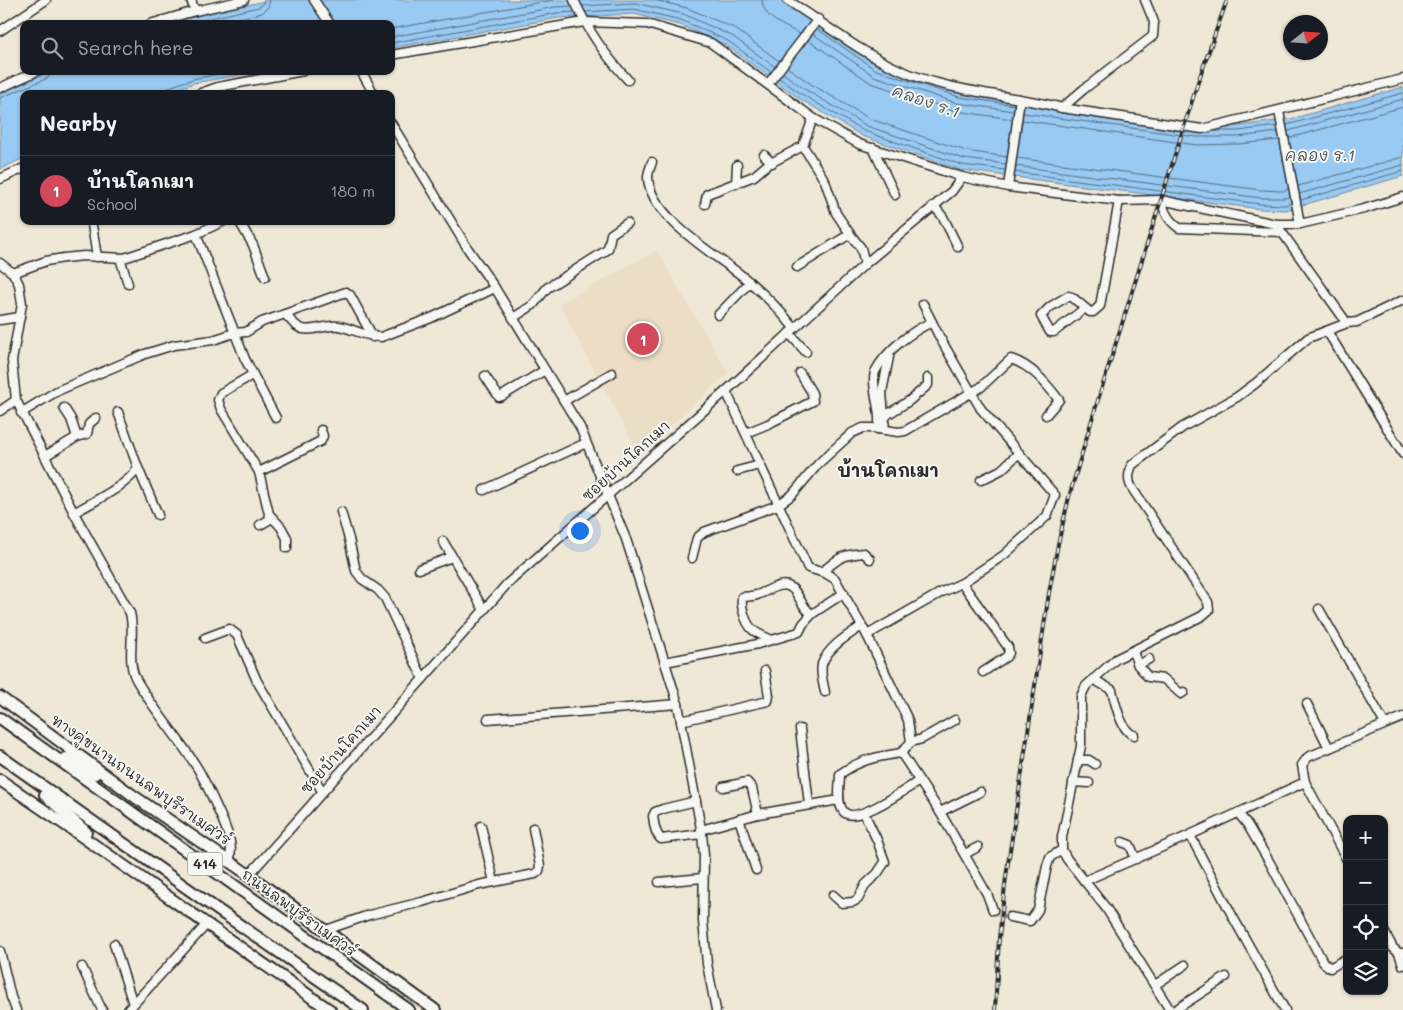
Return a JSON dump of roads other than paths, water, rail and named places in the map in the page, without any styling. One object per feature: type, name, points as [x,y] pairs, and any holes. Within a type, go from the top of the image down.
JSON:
[{"type":"main road","name":"ทางคู่ขนานถนนลพบุรีราเมศวร์","points":[[0,697],[135,797],[249,875],[432,1008]]},
{"type":"main road","name":"ถนนลพบุรีราเมศวร์","points":[[0,718],[409,1010]]},
{"type":"main road","points":[[15,728],[135,797]]},
{"type":"main road","name":"414","points":[[0,756],[363,1010]]},
{"type":"main road","points":[[17,768],[111,855]]},
{"type":"main road","points":[[0,780],[111,855],[206,925],[330,1010]]},
{"type":"street","points":[[0,31],[46,0]]},
{"type":"street","points":[[191,0],[194,11]]},
{"type":"street","points":[[164,20],[244,0]]},
{"type":"street","points":[[314,0],[327,20]]},
{"type":"street","points":[[574,0],[584,22],[606,56],[628,80]]},
{"type":"street","points":[[787,0],[818,19],[853,45],[901,71],[952,88],[1019,103],[1039,102],[1062,108],[1202,129],[1403,79]]},
{"type":"street","points":[[1062,108],[1153,36],[1154,22],[1145,0]]},
{"type":"street","points":[[768,84],[818,19]]},
{"type":"street","points":[[395,54],[584,22],[647,24],[711,43],[813,118],[859,144],[962,177],[1119,201],[1161,200],[1276,224],[1300,224],[1364,209],[1403,197]]},
{"type":"street","points":[[0,88],[28,75]]},
{"type":"street","points":[[209,90],[282,75]]},
{"type":"street","points":[[363,75],[372,90]]},
{"type":"street","points":[[1008,184],[1019,103]]},
{"type":"street","points":[[1279,111],[1300,224]]},
{"type":"street","points":[[705,204],[707,194],[754,176],[772,163],[803,146],[813,118]]},
{"type":"street","points":[[395,129],[468,249],[514,318],[580,428],[626,539],[678,704],[704,855],[702,921],[707,964],[716,1010]]},
{"type":"street","points":[[803,146],[825,181],[836,213],[861,248],[866,264]]},
{"type":"street","points":[[873,148],[895,195]]},
{"type":"street","points":[[764,155],[772,163]]},
{"type":"street","points":[[652,162],[648,177],[653,194],[665,213],[690,237],[750,282],[776,306],[806,352]]},
{"type":"street","points":[[736,184],[737,165]]},
{"type":"street","points":[[0,178],[20,170]]},
{"type":"street","name":"ซอยบ้านโคกเมา","points":[[249,875],[507,584],[608,496],[866,264],[952,191],[962,177]]},
{"type":"street","points":[[1161,200],[1167,217],[1180,228],[1281,232]]},
{"type":"street","points":[[1084,309],[1054,332],[1050,332],[1041,316],[1068,296],[1072,297],[1084,309],[1090,312],[1093,312],[1101,303],[1119,201]]},
{"type":"street","points":[[934,206],[943,216],[958,247]]},
{"type":"street","points":[[514,318],[534,305],[547,288],[604,252],[608,248],[611,234],[627,223]]},
{"type":"street","points":[[1276,224],[1347,323]]},
{"type":"street","points":[[92,225],[97,257]]},
{"type":"street","points":[[13,273],[46,261],[64,258],[124,258],[196,234],[215,225]]},
{"type":"street","points":[[241,225],[253,245],[265,277]]},
{"type":"street","points":[[196,234],[252,375],[276,418]]},
{"type":"street","points":[[797,267],[850,234]]},
{"type":"street","points":[[120,258],[128,284]]},
{"type":"street","points":[[0,264],[13,273],[19,284],[22,304],[12,361],[16,400],[74,513],[130,613],[133,625],[130,659],[135,679],[197,768],[210,793],[228,836],[232,853],[229,861]]},
{"type":"street","points":[[718,315],[750,282]]},
{"type":"street","points":[[285,314],[301,329],[338,326],[372,337],[388,336],[495,288]]},
{"type":"street","points":[[21,413],[57,391],[145,354],[179,344],[213,340],[234,333],[246,332],[262,322],[346,292],[350,295],[372,337]]},
{"type":"street","points":[[1170,1010],[1106,908],[1062,850],[1062,837],[1081,746],[1081,696],[1086,686],[1116,659],[1202,616],[1209,610],[1208,602],[1129,484],[1128,474],[1132,465],[1183,427],[1236,397],[1256,383],[1308,338],[1347,323],[1357,322],[1403,300]]},
{"type":"street","points":[[866,635],[942,592],[962,583],[1004,555],[1047,516],[1055,495],[981,409],[932,322],[924,304]]},
{"type":"street","points":[[0,320],[20,317]]},
{"type":"street","points":[[881,429],[874,380],[875,373],[890,353],[913,332],[932,322]]},
{"type":"street","points":[[1327,331],[1403,454]]},
{"type":"street","points":[[885,418],[882,392],[890,353]]},
{"type":"street","points":[[692,558],[697,538],[704,532],[778,505],[792,495],[819,463],[852,433],[863,428],[905,431],[981,387],[1011,359],[1023,362],[1036,373],[1058,400],[1046,415]]},
{"type":"street","points":[[485,376],[499,397],[545,370]]},
{"type":"street","points":[[564,401],[612,373]]},
{"type":"street","points":[[746,433],[813,401],[812,392],[800,373]]},
{"type":"street","points":[[252,375],[221,393],[218,400],[221,409],[259,472],[269,514],[281,527],[287,538],[287,548]]},
{"type":"street","points":[[881,429],[888,414],[909,401],[928,385],[928,378]]},
{"type":"street","points":[[726,390],[808,568],[835,579],[862,626],[908,720],[911,742]]},
{"type":"street","points":[[0,411],[16,400]]},
{"type":"street","points":[[64,408],[71,419],[77,437]]},
{"type":"street","points":[[118,412],[138,468],[158,515]]},
{"type":"street","points":[[45,456],[77,437],[87,434],[89,424],[96,418]]},
{"type":"street","points":[[259,472],[321,441],[323,436],[322,430]]},
{"type":"street","points":[[484,490],[586,442]]},
{"type":"street","points":[[981,480],[1001,470],[1019,452]]},
{"type":"street","points":[[737,471],[760,465]]},
{"type":"street","points":[[74,513],[126,480],[138,468]]},
{"type":"street","points":[[341,512],[356,571],[362,579],[378,590],[385,598],[423,679]]},
{"type":"street","points":[[260,525],[272,518]]},
{"type":"street","points":[[443,541],[484,610]]},
{"type":"street","points":[[821,572],[830,567],[839,558],[851,554],[864,552],[870,559]]},
{"type":"street","points":[[419,569],[452,557]]},
{"type":"street","points":[[962,583],[1008,647],[1009,653],[1006,657],[983,672]]},
{"type":"street","points":[[772,640],[756,633],[747,624],[741,603],[742,598],[756,595],[780,585],[790,586],[796,591],[807,612],[812,614]]},
{"type":"street","points":[[664,662],[734,649],[799,632],[802,624],[812,614],[844,593]]},
{"type":"street","points":[[1319,608],[1385,724]]},
{"type":"street","points":[[825,692],[822,664],[845,637],[862,626]]},
{"type":"street","points":[[206,638],[230,629],[237,635],[258,681],[322,791]]},
{"type":"street","points":[[1133,652],[1138,665],[1148,677],[1164,679],[1181,694],[1184,692]]},
{"type":"street","points":[[1138,665],[1149,659]]},
{"type":"street","points":[[681,721],[768,701],[765,670]]},
{"type":"street","points":[[1093,679],[1112,690],[1126,730],[1130,735],[1134,735]]},
{"type":"street","points":[[488,719],[678,704]]},
{"type":"street","points":[[1308,704],[1329,748]]},
{"type":"street","points":[[1343,853],[1305,782],[1302,765],[1308,757],[1403,717]]},
{"type":"street","points":[[919,780],[864,813],[851,816],[844,813],[840,807],[840,774],[855,764],[877,756],[901,753],[911,742],[922,739],[954,720]]},
{"type":"street","points":[[800,729],[810,804]]},
{"type":"street","points":[[901,753],[965,854],[987,894],[993,910]]},
{"type":"street","points":[[1078,760],[1088,760],[1094,764]]},
{"type":"street","points":[[723,787],[747,782],[752,788],[758,814]]},
{"type":"street","points":[[1073,782],[1089,783]]},
{"type":"street","points":[[1084,881],[1190,836],[1305,782]]},
{"type":"street","points":[[940,812],[980,792]]},
{"type":"street","points":[[696,801],[658,811],[653,816],[658,836],[662,839],[701,832],[758,814],[839,800]]},
{"type":"street","points":[[833,895],[842,903],[852,902],[858,898],[866,884],[877,874],[885,862],[864,813]]},
{"type":"street","points":[[1238,813],[1247,824],[1270,863],[1323,962],[1330,968],[1343,960]]},
{"type":"street","points":[[739,819],[756,870]]},
{"type":"street","points":[[481,826],[494,882]]},
{"type":"street","points":[[326,930],[369,915],[494,882],[530,876],[539,871],[540,866],[533,828]]},
{"type":"street","points":[[1190,836],[1285,1010]]},
{"type":"street","points":[[1122,842],[1130,845],[1136,859]]},
{"type":"street","points":[[965,854],[978,847]]},
{"type":"street","points":[[1010,917],[1030,922],[1038,910],[1050,857],[1062,850]]},
{"type":"street","points":[[659,882],[703,878]]},
{"type":"street","points":[[130,1007],[206,925]]},
{"type":"street","points":[[1388,939],[1393,948],[1401,953],[1403,965]]},
{"type":"street","points":[[114,944],[130,1007]]},
{"type":"street","points":[[0,951],[16,1010]]},
{"type":"street","points":[[1155,985],[1185,965]]},
{"type":"street","points":[[82,967],[102,1010]]},
{"type":"street","points":[[1175,1010],[1226,977]]},
{"type":"water","name":"คลอง ร.1","points":[[269,0],[778,0],[811,19],[878,66],[960,93],[1198,126],[1238,126],[1291,119],[1403,87],[1403,176],[1286,210],[1260,209],[961,170],[862,136],[800,99],[726,45],[680,25],[634,14],[558,18],[395,47],[395,20],[180,20]]},
{"type":"water","points":[[42,75],[240,75],[194,83],[175,90],[20,90],[20,160],[0,169],[0,94]]},
{"type":"tunnel","points":[[993,910],[1010,917]]},
{"type":"railway","points":[[995,1010],[999,938],[1006,877],[1058,544],[1069,497],[1093,416],[1198,82],[1227,0]]},
{"type":"place","name":"บ้านโคกเมา","points":[[643,339]]},
{"type":"district","name":"บ้านโคกเมา","points":[[888,471]]}]
